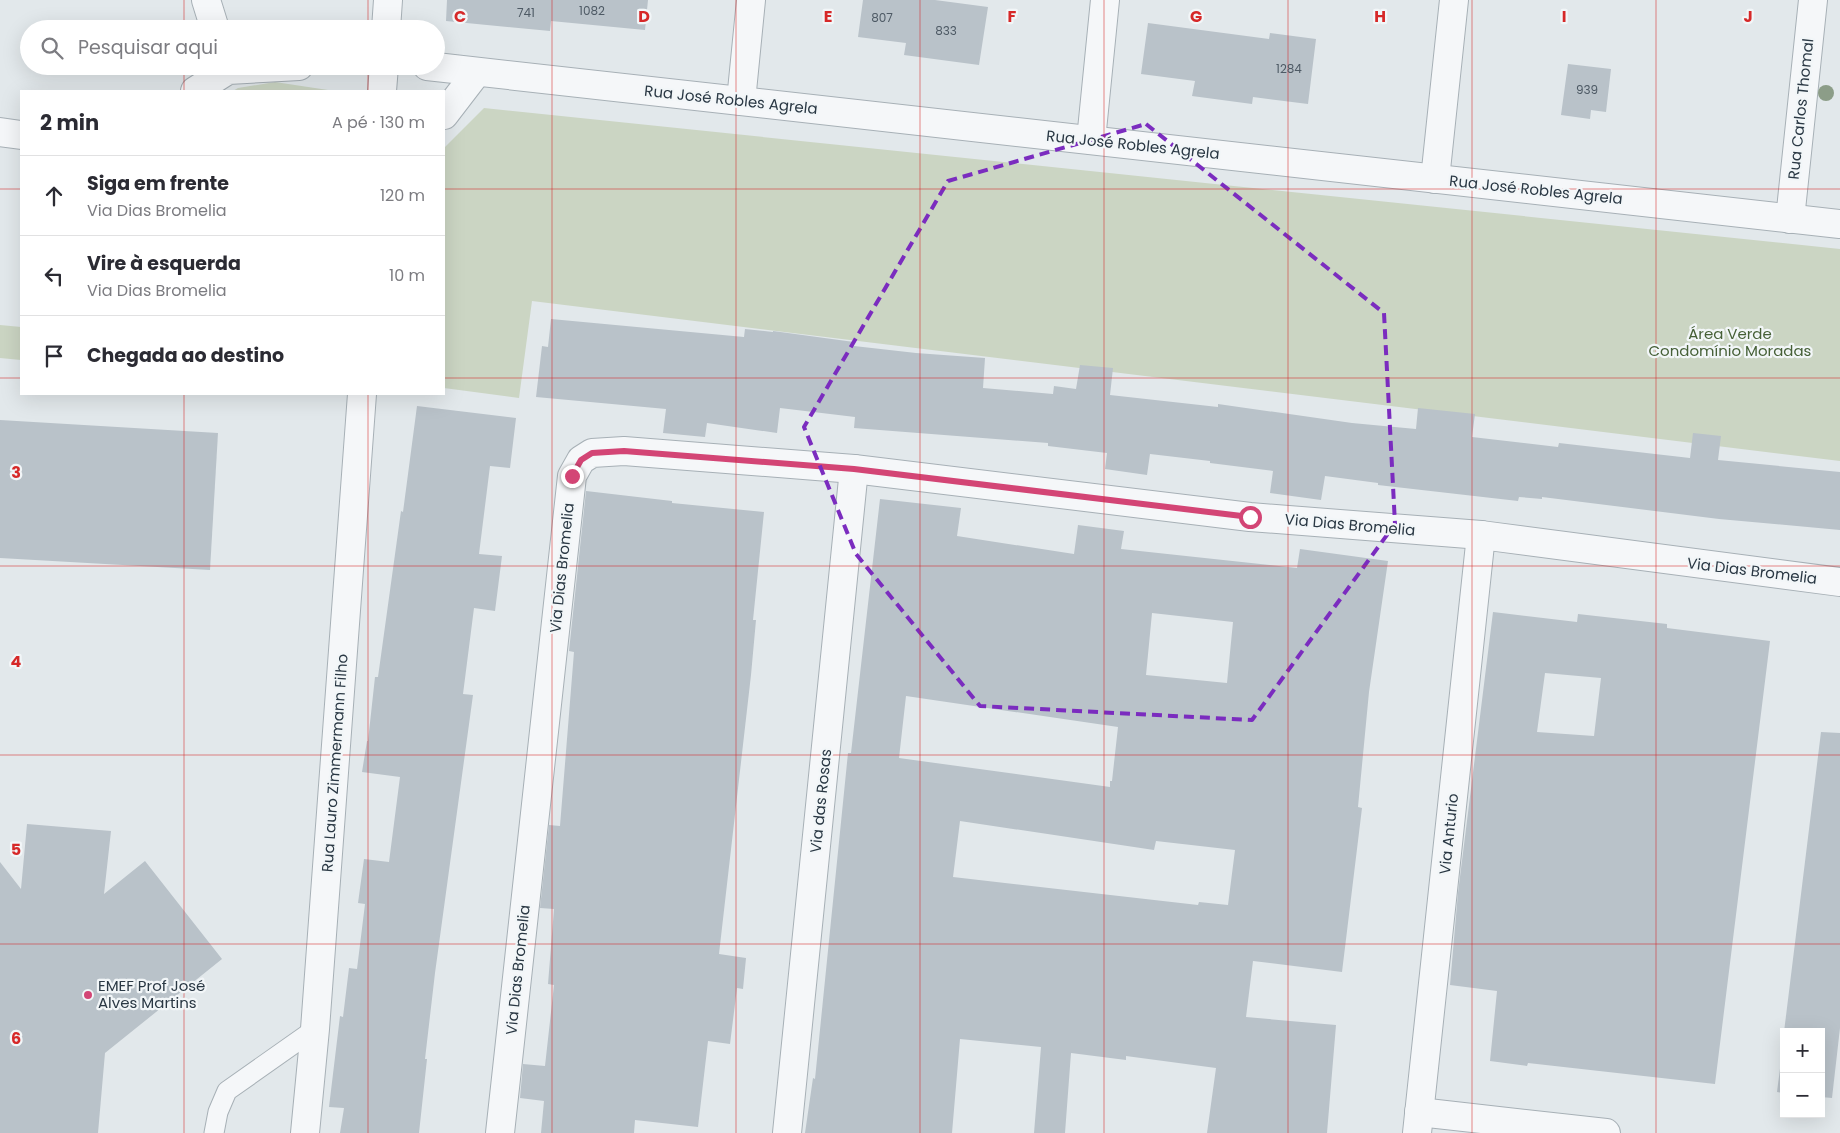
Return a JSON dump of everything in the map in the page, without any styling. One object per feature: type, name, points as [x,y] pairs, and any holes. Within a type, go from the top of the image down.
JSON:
[{"type":"street","points":[[206,0],[212,20]]},
{"type":"street","points":[[387,20],[388,0]]},
{"type":"street","points":[[741,101],[751,0]]},
{"type":"street","points":[[1091,140],[1105,0]]},
{"type":"street","points":[[1435,179],[1454,0]]},
{"type":"street","name":"Rua Carlos Thomal","points":[[1790,219],[1813,0]]},
{"type":"street","name":"Rua José Robles Agrela","points":[[445,68],[1840,224]]},
{"type":"street","points":[[445,114],[477,72]]},
{"type":"street","points":[[196,90],[218,75]]},
{"type":"street","points":[[382,90],[383,75]]},
{"type":"street","points":[[0,132],[20,135]]},
{"type":"street","name":"Rua Lauro Zimmermann Filho","points":[[305,1133],[315,1029],[362,395]]},
{"type":"street","name":"Via Dias Bromelia","points":[[500,1133],[572,476],[581,460],[592,453],[624,451],[854,469],[1250,517],[1481,535],[1840,582]]},
{"type":"street","name":"Via das Rosas","points":[[787,1133],[854,469]]},
{"type":"street","name":"Via Anturio","points":[[1418,1122],[1481,535]]},
{"type":"street","points":[[1418,1122],[1606,1133]]},
{"type":"lane","points":[[214,1133],[218,1112],[227,1090],[315,1029]]},
{"type":"highlighted area","points":[[1146,124],[1384,313],[1395,524],[1252,720],[980,706],[856,554],[804,427],[948,181]]},
{"type":"green space","points":[[275,82],[328,90],[235,90]]},
{"type":"green space","name":"Área Verde Condomínio Moradas","points":[[484,108],[1840,249],[1840,461],[532,301],[519,398],[445,388],[445,147]]},
{"type":"green space","points":[[0,325],[20,327],[20,360],[0,358]]},
{"type":"building","points":[[447,0],[648,0],[645,30],[551,21],[550,31],[446,21]]},
{"type":"building","points":[[863,0],[935,0],[988,7],[979,65],[904,55],[906,43],[858,37]]},
{"type":"building","points":[[1148,23],[1269,39],[1270,33],[1316,39],[1308,104],[1253,97],[1252,104],[1192,96],[1195,81],[1141,74]]},
{"type":"building","points":[[1568,64],[1611,69],[1606,112],[1591,110],[1590,119],[1561,115]]},
{"type":"building","points":[[551,319],[744,337],[745,329],[773,331],[854,342],[854,346],[985,358],[983,388],[1053,394],[1054,386],[1076,389],[1080,365],[1113,368],[1110,395],[1218,407],[1218,404],[1352,423],[1416,429],[1418,408],[1475,414],[1472,437],[1558,447],[1559,443],[1690,458],[1693,433],[1721,436],[1718,460],[1840,472],[1840,530],[1719,519],[1542,497],[1542,499],[1519,497],[1518,501],[1378,485],[1378,483],[1325,476],[1321,500],[1270,493],[1273,471],[1150,454],[1147,475],[1105,469],[1107,453],[1048,446],[1048,443],[854,428],[855,417],[780,408],[777,433],[707,423],[705,437],[663,433],[666,409],[536,397],[542,346],[548,347]]},
{"type":"building","points":[[417,406],[516,418],[510,468],[490,466],[479,554],[502,556],[495,611],[474,608],[463,694],[473,695],[435,973],[419,1133],[340,1133],[344,1108],[329,1107],[340,1016],[343,1017],[349,968],[357,969],[365,904],[358,903],[364,859],[389,862],[400,777],[362,772],[368,741],[375,677],[378,677],[401,511],[403,512]]},
{"type":"building","points":[[0,420],[218,433],[210,570],[0,558]]},
{"type":"building","points":[[586,491],[672,501],[672,503],[764,512],[753,620],[756,620],[751,675],[719,954],[746,958],[743,989],[737,988],[730,1044],[708,1041],[698,1127],[635,1120],[634,1133],[541,1133],[544,1101],[520,1098],[523,1064],[545,1066],[554,985],[548,984],[554,909],[540,908],[549,825],[560,826],[574,652],[569,651]]},
{"type":"building","points":[[880,499],[961,508],[957,536],[1074,554],[1078,525],[1124,531],[1121,549],[1297,568],[1300,549],[1388,561],[1369,692],[1358,807],[1362,808],[1342,972],[1253,961],[1246,1017],[1336,1025],[1327,1133],[1207,1133],[1216,1068],[1126,1056],[1126,1060],[1071,1053],[1065,1133],[1034,1133],[1041,1047],[960,1039],[952,1133],[805,1133],[813,1078],[815,1079],[848,753],[851,753]],"holes":[[[1152,613],[1233,622],[1227,683],[1146,675]],[[906,696],[1118,727],[1110,787],[899,758]],[[960,821],[1154,850],[1156,841],[1235,850],[1228,905],[1199,902],[1198,905],[953,877]]]},
{"type":"building","points":[[1493,612],[1577,622],[1578,614],[1667,624],[1667,628],[1770,641],[1715,1084],[1528,1063],[1527,1066],[1490,1061],[1497,991],[1450,985],[1458,893]],"holes":[[[1545,673],[1601,678],[1594,736],[1537,732]]]},
{"type":"building","points":[[1821,732],[1840,733],[1840,1028],[1832,1098],[1825,1097],[1825,1028],[1784,1028]]},
{"type":"building","name":"EMEF Prof José Alves Martins","points":[[27,824],[111,831],[104,894],[145,861],[222,959],[105,1053],[98,1133],[0,1133],[0,862],[21,889]]},
{"type":"building","points":[[1780,1068],[1780,1092],[1777,1092]]},
{"type":"place","name":"EMEF Prof José Alves Martins","points":[[88,995]]},
{"type":"route","points":[[572,476],[581,460],[592,453],[624,451],[854,469],[1250,517]]}]
